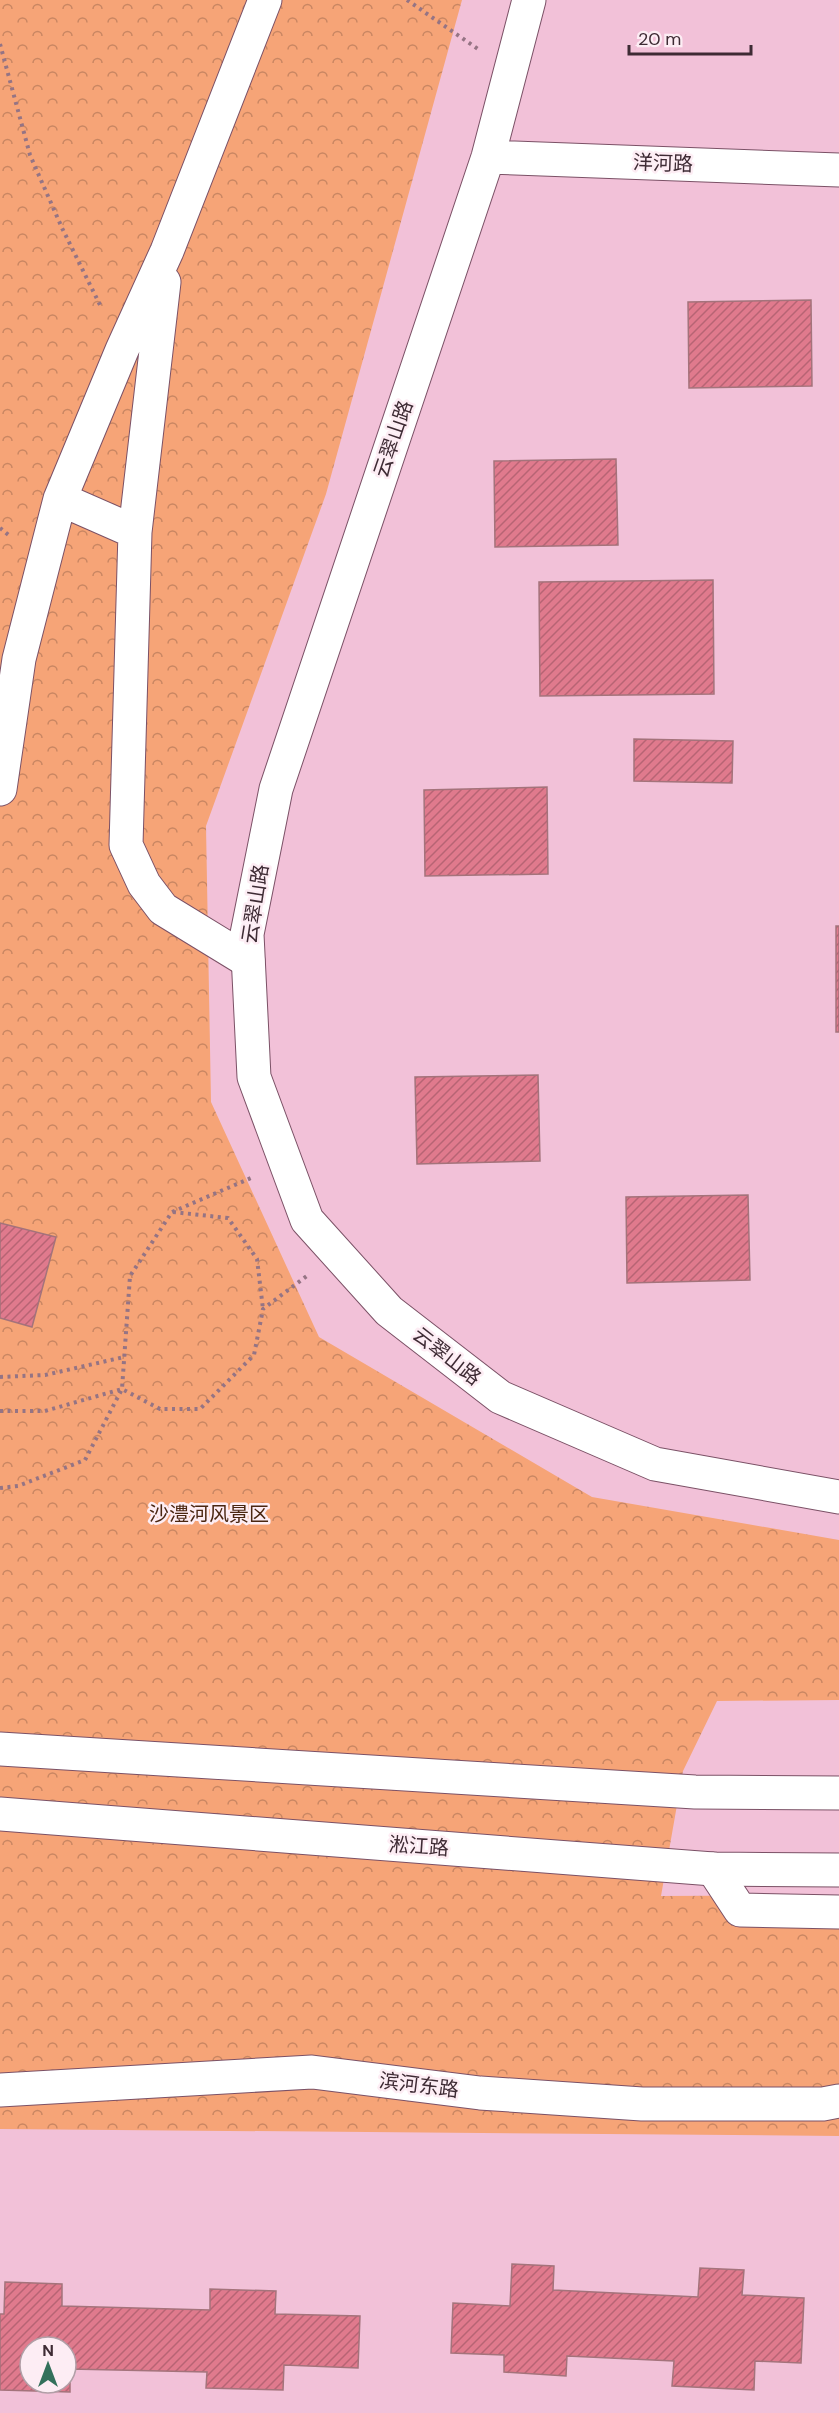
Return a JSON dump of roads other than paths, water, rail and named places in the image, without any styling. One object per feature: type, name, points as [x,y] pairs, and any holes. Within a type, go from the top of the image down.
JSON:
[{"type":"street","points":[[0,789],[19,658],[60,499],[122,350],[167,250],[264,0]]},
{"type":"street","name":"云翠山路","points":[[529,0],[488,157],[276,789],[247,934],[254,1077],[307,1220],[389,1311],[500,1397],[655,1464],[839,1497]]},
{"type":"street","name":"洋河路","points":[[488,157],[839,170]]},
{"type":"street","points":[[167,250],[135,532],[126,845],[144,885],[163,909],[248,961]]},
{"type":"street","points":[[60,499],[135,532]]},
{"type":"street","points":[[0,1749],[695,1792],[839,1793]]},
{"type":"street","name":"淞江路","points":[[0,1814],[713,1869],[839,1870]]},
{"type":"street","points":[[713,1869],[740,1910],[839,1912]]},
{"type":"street","name":"滨河东路","points":[[0,2090],[312,2072],[480,2093],[642,2104],[823,2104],[839,2101]]},
{"type":"park label","name":"沙澧河风景区","points":[[209,1514]]}]
